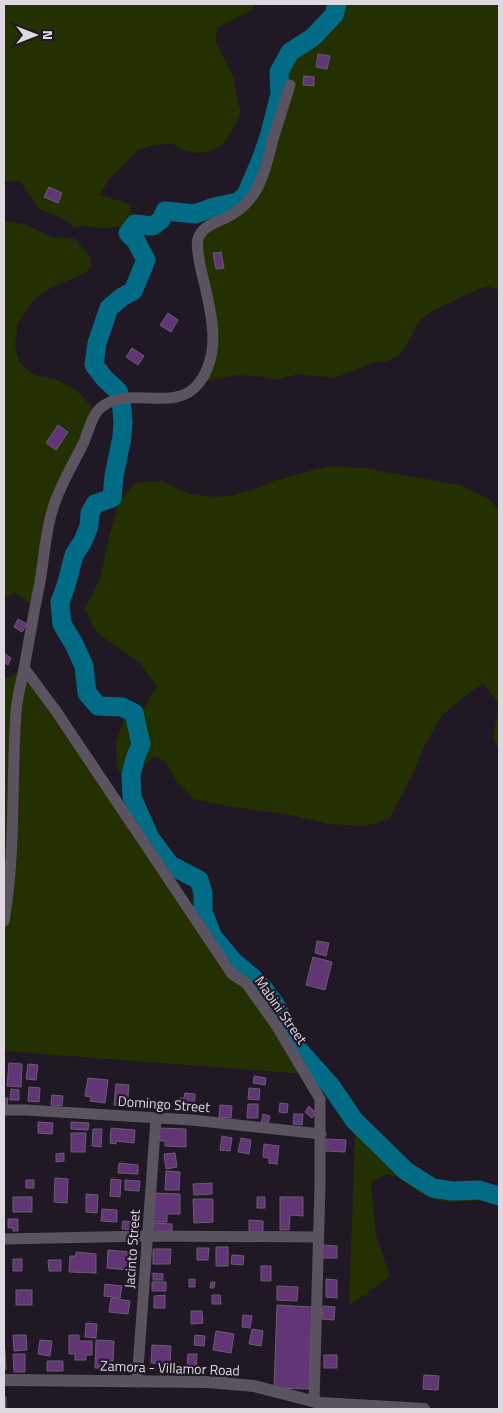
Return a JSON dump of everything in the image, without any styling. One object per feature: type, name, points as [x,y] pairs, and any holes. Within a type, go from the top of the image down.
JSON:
[{"type":"main road","name":"Zamora - Villamor Road","points":[[4,1380],[208,1382],[254,1386],[314,1402],[424,1409]]},
{"type":"street","points":[[4,921],[10,880],[16,709],[52,508],[94,417],[102,406],[116,400],[132,398],[182,396],[191,391],[200,382],[213,350],[213,336],[197,245],[199,236],[207,228],[232,215],[250,199],[260,182],[290,85]]},
{"type":"street","name":"Mabini Street","points":[[24,668],[56,711],[232,974],[246,983],[276,1025],[320,1099],[319,1237],[314,1402]]},
{"type":"street","name":"Domingo Street","points":[[4,1110],[192,1120],[321,1134]]},
{"type":"street","name":"Jacinto Street","points":[[137,1382],[156,1118]]},
{"type":"street","points":[[4,1239],[148,1236],[319,1237]]},
{"type":"green space","points":[[4,4],[256,4],[252,10],[217,28],[216,42],[233,76],[241,115],[223,145],[208,152],[196,153],[182,150],[171,143],[138,150],[109,179],[100,195],[130,204],[131,215],[128,226],[104,228],[74,227],[61,218],[39,209],[20,181],[4,182]]},
{"type":"green space","points":[[336,4],[499,4],[499,290],[486,286],[436,309],[421,319],[404,349],[397,357],[387,361],[372,363],[335,378],[299,374],[275,380],[238,375],[200,382],[213,350],[198,252],[207,227],[196,211],[209,212],[223,208],[234,199],[249,167],[260,136],[275,77],[286,64],[309,44],[317,24],[326,17],[333,15]]},
{"type":"green space","points":[[4,221],[25,224],[52,237],[75,239],[90,256],[91,268],[79,276],[54,286],[34,300],[18,323],[15,345],[19,362],[34,375],[55,379],[77,391],[97,412],[58,494],[35,607],[16,593],[4,597]]},
{"type":"green space","points":[[329,466],[363,468],[460,485],[489,499],[499,510],[499,704],[483,683],[442,715],[424,747],[413,774],[389,819],[366,826],[329,824],[292,815],[227,806],[194,799],[175,779],[166,762],[154,756],[126,783],[117,767],[116,741],[125,717],[144,708],[157,687],[140,663],[96,632],[85,609],[100,579],[119,502],[135,483],[162,481],[190,494],[217,497],[253,490],[273,481]]},
{"type":"green space","points":[[24,668],[232,974],[246,983],[305,1074],[4,1051],[4,680]]},
{"type":"green space","points":[[499,704],[499,751],[493,738]]},
{"type":"green space","points":[[355,1134],[383,1148],[423,1176],[441,1184],[467,1186],[487,1184],[499,1188],[499,1204],[487,1200],[451,1202],[436,1200],[420,1193],[396,1176],[387,1174],[371,1182],[376,1235],[390,1276],[349,1306]]},
{"type":"building","points":[[318,54],[330,56],[327,69],[316,67]]},
{"type":"building","points":[[304,76],[314,77],[314,86],[303,85]]},
{"type":"building","points":[[49,187],[62,193],[58,203],[44,197]]},
{"type":"building","points":[[221,252],[224,268],[216,269],[213,253]]},
{"type":"building","points":[[168,313],[178,320],[171,332],[160,325]]},
{"type":"building","points":[[132,348],[144,356],[138,365],[126,357]]},
{"type":"building","points":[[58,425],[68,432],[56,450],[46,443]]},
{"type":"building","points":[[18,619],[27,624],[22,632],[14,627]]},
{"type":"building","points":[[5,654],[11,658],[8,665],[4,662]]},
{"type":"building","points":[[317,941],[329,943],[326,956],[315,953]]},
{"type":"building","points":[[313,957],[332,962],[325,990],[306,985]]},
{"type":"building","points":[[9,1063],[22,1064],[21,1087],[7,1086]]},
{"type":"building","points":[[28,1064],[38,1065],[36,1080],[26,1079]]},
{"type":"building","points":[[254,1076],[266,1078],[265,1085],[253,1083]]},
{"type":"building","points":[[88,1078],[108,1080],[105,1103],[90,1101],[91,1097],[85,1096]]},
{"type":"building","points":[[116,1084],[129,1085],[127,1107],[114,1105]]},
{"type":"building","points":[[29,1087],[40,1088],[39,1102],[28,1101]]},
{"type":"building","points":[[249,1088],[260,1089],[259,1100],[248,1099]]},
{"type":"building","points":[[11,1089],[19,1090],[19,1100],[10,1100]]},
{"type":"building","points":[[185,1093],[195,1094],[194,1111],[183,1110],[183,1107],[179,1106],[180,1098],[184,1098]]},
{"type":"building","points":[[52,1095],[63,1096],[62,1106],[51,1105]]},
{"type":"building","points":[[4,1098],[8,1098],[7,1105],[4,1105]]},
{"type":"building","points":[[280,1103],[288,1104],[287,1113],[279,1112]]},
{"type":"building","points":[[248,1104],[258,1104],[258,1118],[247,1118]]},
{"type":"building","points":[[220,1105],[232,1106],[231,1118],[219,1117]]},
{"type":"building","points":[[309,1106],[316,1113],[312,1118],[305,1112]]},
{"type":"building","points":[[263,1114],[270,1116],[268,1124],[261,1123]]},
{"type":"building","points":[[294,1114],[303,1114],[302,1125],[293,1124]]},
{"type":"building","points":[[38,1122],[53,1123],[52,1134],[38,1133]]},
{"type":"building","points":[[71,1122],[89,1123],[88,1130],[71,1129]]},
{"type":"building","points":[[111,1128],[135,1130],[134,1143],[116,1141],[116,1144],[110,1143]]},
{"type":"building","points":[[159,1128],[186,1129],[186,1147],[165,1146],[165,1141],[159,1141]]},
{"type":"building","points":[[93,1129],[102,1129],[101,1147],[92,1146]]},
{"type":"building","points":[[71,1133],[86,1133],[85,1152],[71,1152]]},
{"type":"building","points":[[222,1136],[232,1138],[230,1151],[220,1150]]},
{"type":"building","points":[[241,1138],[251,1140],[249,1154],[238,1152]]},
{"type":"building","points":[[326,1139],[346,1140],[345,1152],[326,1151]]},
{"type":"building","points":[[264,1144],[279,1146],[277,1164],[269,1163],[269,1158],[263,1157]]},
{"type":"building","points":[[64,1153],[64,1161],[56,1162],[56,1154]]},
{"type":"building","points":[[175,1153],[177,1167],[166,1169],[164,1154]]},
{"type":"building","points":[[119,1163],[138,1165],[138,1174],[118,1173]]},
{"type":"building","points":[[166,1171],[180,1172],[179,1190],[165,1190]]},
{"type":"building","points":[[55,1178],[68,1179],[67,1203],[54,1202]]},
{"type":"building","points":[[111,1179],[121,1180],[120,1197],[110,1196]]},
{"type":"building","points":[[26,1180],[34,1180],[34,1188],[26,1188]]},
{"type":"building","points":[[125,1180],[140,1181],[139,1191],[125,1190]]},
{"type":"building","points":[[212,1183],[212,1194],[194,1195],[193,1184]]},
{"type":"building","points":[[153,1193],[180,1194],[180,1214],[167,1214],[167,1222],[152,1222]]},
{"type":"building","points":[[86,1194],[98,1195],[97,1213],[86,1212]]},
{"type":"building","points":[[13,1197],[32,1197],[32,1212],[13,1212]]},
{"type":"building","points":[[257,1197],[265,1197],[265,1208],[257,1208]]},
{"type":"building","points":[[280,1197],[303,1197],[303,1216],[290,1215],[289,1230],[280,1230]]},
{"type":"building","points":[[193,1199],[213,1199],[213,1222],[194,1223]]},
{"type":"building","points":[[102,1209],[117,1210],[117,1222],[101,1221]]},
{"type":"building","points":[[8,1219],[18,1219],[18,1231],[8,1228]]},
{"type":"building","points":[[249,1220],[263,1221],[263,1233],[249,1233]]},
{"type":"building","points":[[123,1221],[136,1222],[135,1230],[122,1229]]},
{"type":"building","points":[[152,1223],[172,1224],[172,1233],[151,1232]]},
{"type":"building","points":[[321,1245],[337,1246],[337,1258],[321,1258]]},
{"type":"building","points":[[216,1247],[228,1247],[228,1266],[216,1266]]},
{"type":"building","points":[[197,1248],[209,1248],[208,1260],[197,1260]]},
{"type":"building","points":[[153,1249],[171,1249],[170,1264],[153,1264]]},
{"type":"building","points":[[108,1250],[130,1252],[128,1270],[107,1268]]},
{"type":"building","points":[[76,1252],[96,1254],[96,1273],[69,1272],[70,1256],[76,1256]]},
{"type":"building","points":[[232,1255],[244,1256],[243,1265],[231,1264]]},
{"type":"building","points":[[13,1259],[22,1259],[22,1271],[13,1271]]},
{"type":"building","points":[[48,1260],[61,1260],[61,1271],[49,1271]]},
{"type":"building","points":[[261,1266],[271,1266],[271,1281],[261,1281]]},
{"type":"building","points":[[153,1273],[163,1274],[163,1280],[153,1280]]},
{"type":"building","points":[[189,1279],[195,1279],[195,1287],[189,1287]]},
{"type":"building","points":[[326,1279],[337,1280],[337,1298],[326,1297]]},
{"type":"building","points":[[152,1282],[166,1282],[166,1291],[152,1291]]},
{"type":"building","points":[[211,1282],[215,1282],[214,1288],[210,1288]]},
{"type":"building","points":[[105,1284],[122,1286],[120,1298],[104,1296]]},
{"type":"building","points":[[277,1286],[298,1287],[297,1301],[277,1300]]},
{"type":"building","points":[[16,1290],[32,1290],[32,1305],[16,1305]]},
{"type":"building","points":[[165,1295],[165,1308],[154,1308],[154,1296]]},
{"type":"building","points":[[212,1295],[220,1295],[221,1304],[212,1304]]},
{"type":"building","points":[[111,1298],[130,1301],[128,1314],[109,1312]]},
{"type":"building","points":[[277,1305],[312,1307],[309,1389],[274,1388]]},
{"type":"building","points":[[323,1306],[335,1307],[334,1320],[322,1319]]},
{"type":"building","points":[[191,1311],[202,1311],[203,1323],[191,1324]]},
{"type":"building","points":[[243,1315],[252,1316],[250,1328],[242,1327]]},
{"type":"building","points":[[86,1323],[97,1324],[96,1338],[85,1337]]},
{"type":"building","points":[[252,1329],[263,1331],[261,1346],[249,1344]]},
{"type":"building","points":[[216,1331],[234,1334],[231,1353],[213,1350]]},
{"type":"building","points":[[13,1335],[26,1335],[27,1350],[14,1351]]},
{"type":"building","points":[[69,1335],[79,1335],[79,1341],[92,1341],[92,1355],[86,1355],[86,1360],[75,1360],[75,1354],[69,1354]]},
{"type":"building","points":[[195,1335],[205,1336],[204,1346],[194,1345]]},
{"type":"building","points":[[40,1340],[52,1341],[50,1356],[38,1354]]},
{"type":"building","points":[[96,1340],[114,1341],[113,1361],[107,1361],[107,1368],[95,1368]]},
{"type":"building","points":[[152,1345],[171,1346],[170,1364],[151,1363]]},
{"type":"building","points":[[5,1349],[6,1370],[4,1370]]},
{"type":"building","points":[[13,1354],[25,1354],[25,1372],[14,1372]]},
{"type":"building","points":[[188,1354],[197,1354],[196,1369],[187,1368]]},
{"type":"building","points":[[324,1355],[337,1355],[337,1368],[324,1368]]},
{"type":"building","points":[[47,1361],[63,1361],[63,1371],[47,1371]]},
{"type":"building","points":[[216,1367],[226,1368],[226,1379],[215,1378]]},
{"type":"building","points":[[424,1375],[439,1376],[438,1390],[423,1389]]},
{"type":"building","points":[[4,1397],[6,1397],[6,1409],[4,1409]]},
{"type":"waterway","points":[[337,4],[334,15],[312,38],[290,52],[279,72],[280,94],[269,137],[246,195],[238,202],[214,207],[195,214],[165,211],[161,220],[153,226],[135,224],[128,233],[136,241],[146,260],[133,291],[109,308],[97,343],[94,365],[118,391],[121,399],[122,437],[114,476],[112,498],[95,504],[90,513],[89,526],[83,541],[74,555],[60,602],[62,624],[84,666],[87,693],[98,706],[122,707],[134,713],[141,744],[131,775],[132,797],[150,838],[170,865],[199,880],[203,893],[203,912],[213,937],[234,962],[264,989],[275,1004],[296,1047],[331,1086],[354,1120],[406,1171],[433,1188],[452,1191],[479,1190],[499,1196]]}]
